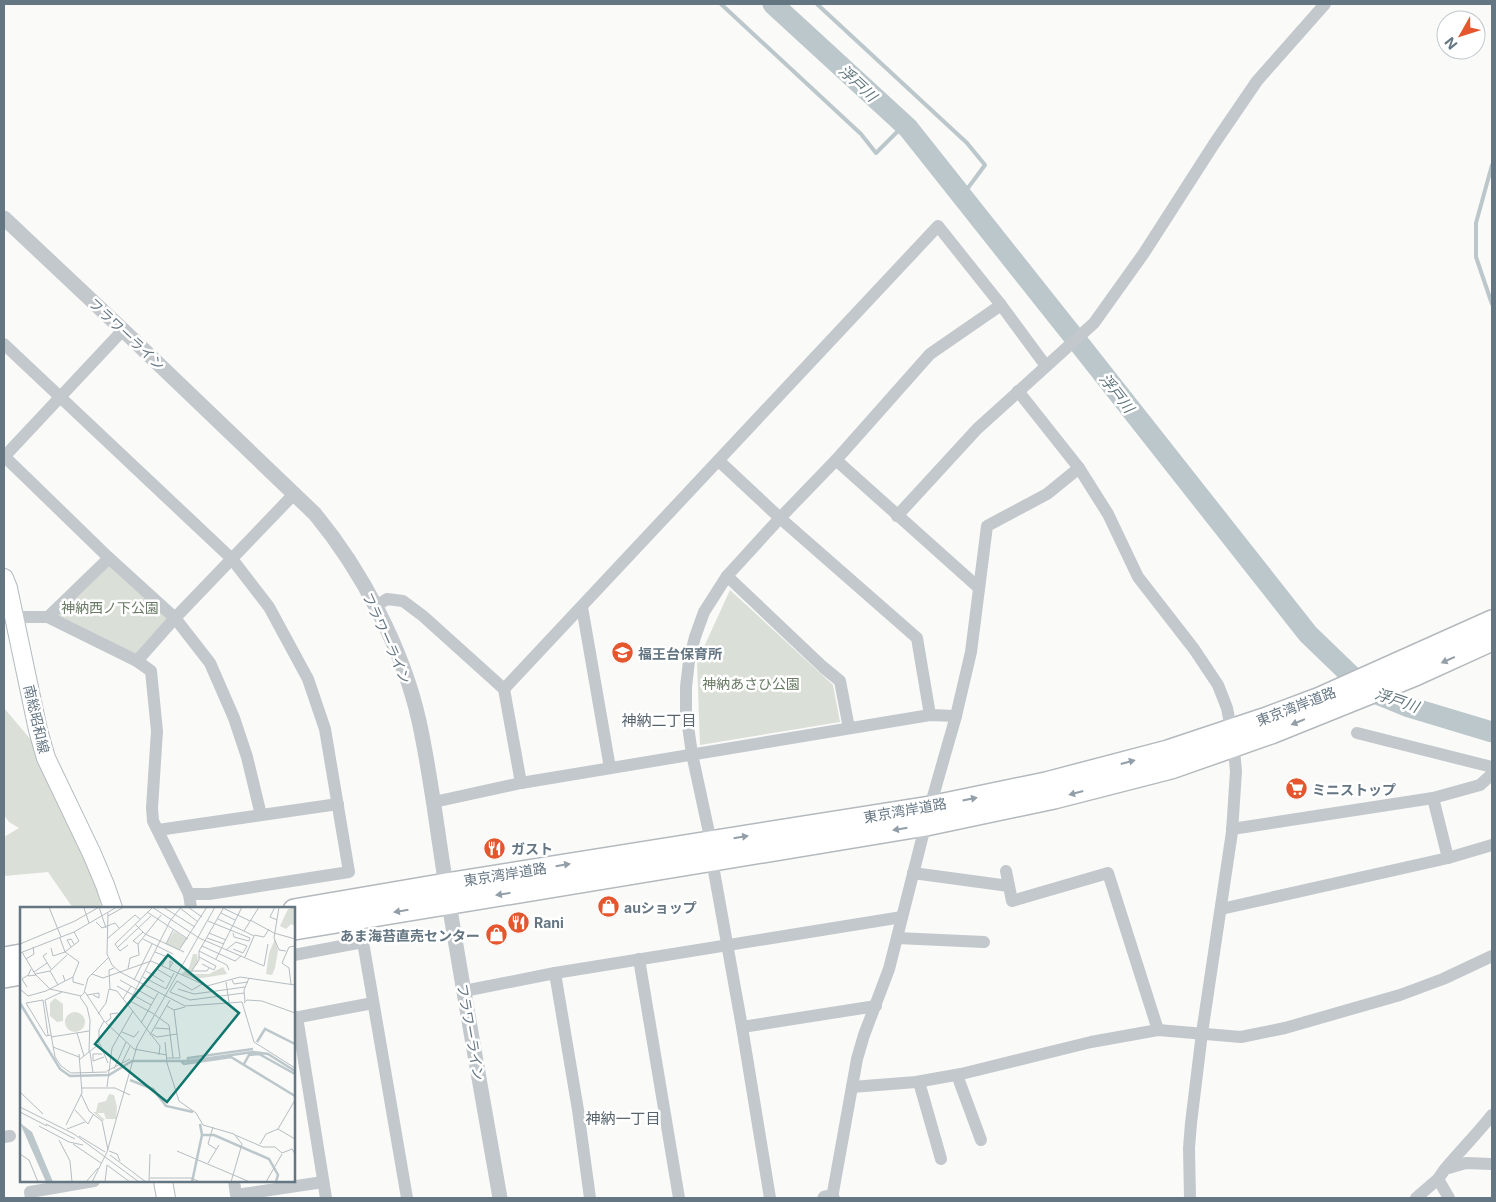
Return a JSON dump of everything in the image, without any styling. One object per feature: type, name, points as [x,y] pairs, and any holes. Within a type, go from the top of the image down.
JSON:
[{"type":"highway","name":"東京湾岸道路","points":[[1233,738],[1492,621]]},
{"type":"highway","name":"東京湾岸道路","points":[[295,910],[447,894],[928,816],[1168,751],[1233,738],[1270,733],[1415,675],[1492,640]]},
{"type":"highway","name":"東京湾岸道路","points":[[295,929],[447,894]]},
{"type":"highway","points":[[4,958],[20,955]]},
{"type":"highway","points":[[4,977],[20,974]]},
{"type":"main road","name":"南総昭和線","points":[[4,578],[15,617],[38,730],[46,758],[92,854],[113,907]]},
{"type":"main road","points":[[162,1182],[166,1198]]},
{"type":"street","points":[[898,516],[976,429],[1094,323],[1144,253],[1257,81],[1324,4]]},
{"type":"street","name":"フラワーライン","points":[[4,218],[295,493],[333,536],[352,564],[376,606],[396,649],[419,720],[500,1198]]},
{"type":"street","points":[[504,689],[938,226],[1050,363]]},
{"type":"street","points":[[770,1198],[728,944],[692,754],[686,712],[689,661],[695,637],[704,612],[727,576],[836,460],[930,354],[1001,304]]},
{"type":"street","points":[[123,330],[4,456],[109,558],[175,618],[210,663],[234,718],[248,757],[261,816]]},
{"type":"street","points":[[4,344],[232,559],[269,607],[308,679],[325,729],[349,872],[209,894],[189,894]]},
{"type":"street","points":[[1018,391],[1079,468],[1108,514],[1138,577],[1194,649],[1218,685],[1227,708],[1233,738],[1236,771],[1232,829],[1202,1033],[1189,1148],[1190,1198]]},
{"type":"street","points":[[836,460],[979,588]]},
{"type":"street","points":[[719,461],[780,518],[917,638],[930,715]]},
{"type":"street","points":[[830,1198],[864,1035],[889,969],[956,716],[970,652],[987,526],[1047,494],[1079,468]]},
{"type":"street","points":[[137,661],[175,618],[295,493]]},
{"type":"street","points":[[48,617],[109,558]]},
{"type":"street","points":[[727,576],[840,681],[849,728]]},
{"type":"street","points":[[376,606],[388,599],[403,601],[423,616],[504,689],[521,783]]},
{"type":"street","points":[[582,606],[610,768]]},
{"type":"street","points":[[15,617],[48,617],[137,661],[151,671],[157,730],[152,808],[153,821],[189,894],[191,907]]},
{"type":"street","points":[[434,802],[521,783],[849,728],[930,715],[956,716]]},
{"type":"street","points":[[1357,733],[1492,767]]},
{"type":"street","points":[[1232,829],[1433,798],[1480,785],[1492,774]]},
{"type":"street","points":[[1433,798],[1448,858]]},
{"type":"street","points":[[158,830],[338,804]]},
{"type":"street","points":[[1221,909],[1448,858],[1492,845]]},
{"type":"street","points":[[1006,871],[1012,901],[1108,873],[1158,1030]]},
{"type":"street","points":[[913,873],[1009,886]]},
{"type":"street","points":[[464,992],[555,973],[902,917]]},
{"type":"street","points":[[897,938],[984,942]]},
{"type":"street","points":[[295,955],[364,942],[407,1198]]},
{"type":"street","points":[[852,1087],[919,1082],[1091,1042],[1158,1030],[1241,1037],[1285,1028],[1400,995],[1443,979],[1492,956]]},
{"type":"street","points":[[639,959],[680,1198]]},
{"type":"street","points":[[555,973],[578,1110],[587,1198]]},
{"type":"street","points":[[326,1198],[295,1017],[373,1003]]},
{"type":"street","points":[[742,1027],[876,1006]]},
{"type":"street","points":[[957,1074],[982,1140]]},
{"type":"street","points":[[919,1082],[941,1159]]},
{"type":"street","points":[[1416,1198],[1441,1174],[1492,1115]]},
{"type":"street","points":[[1441,1174],[1466,1163],[1492,1164]]},
{"type":"street","points":[[1441,1174],[1448,1198]]},
{"type":"street","points":[[31,1198],[30,1192],[88,1182]]},
{"type":"street","points":[[234,1182],[236,1195],[323,1182]]},
{"type":"green space","name":"神納西ノ下公園","points":[[109,565],[168,619],[136,655],[57,615]]},
{"type":"green space","name":"神納あさひ公園","points":[[730,590],[833,685],[840,722],[700,745],[697,662]]},
{"type":"green space","points":[[4,708],[31,740],[96,863],[101,907],[72,907],[48,872],[4,876],[4,837],[19,828],[9,822],[4,815]]},
{"type":"waterway","points":[[721,4],[861,134],[876,153],[904,125]]},
{"type":"waterway","name":"浮戸川","points":[[773,4],[908,128],[1308,634],[1365,689],[1409,707],[1492,732]]},
{"type":"waterway","points":[[817,4],[967,143],[985,165],[962,196]]},
{"type":"waterway","points":[[1492,165],[1476,223],[1476,257],[1492,304]]},
{"type":"place","name":"福王台保育所","points":[[622,653]]},
{"type":"place","name":"ミニストップ","points":[[1296,789]]},
{"type":"place","name":"ガスト","points":[[495,848]]},
{"type":"place","name":"auショップ","points":[[608,907]]},
{"type":"place","name":"Rani","points":[[518,922]]},
{"type":"place","name":"あま海苔直売センター","points":[[496,935]]},
{"type":"district","name":"神納二丁目","points":[[659,720]]},
{"type":"district","name":"神納一丁目","points":[[623,1118]]}]
